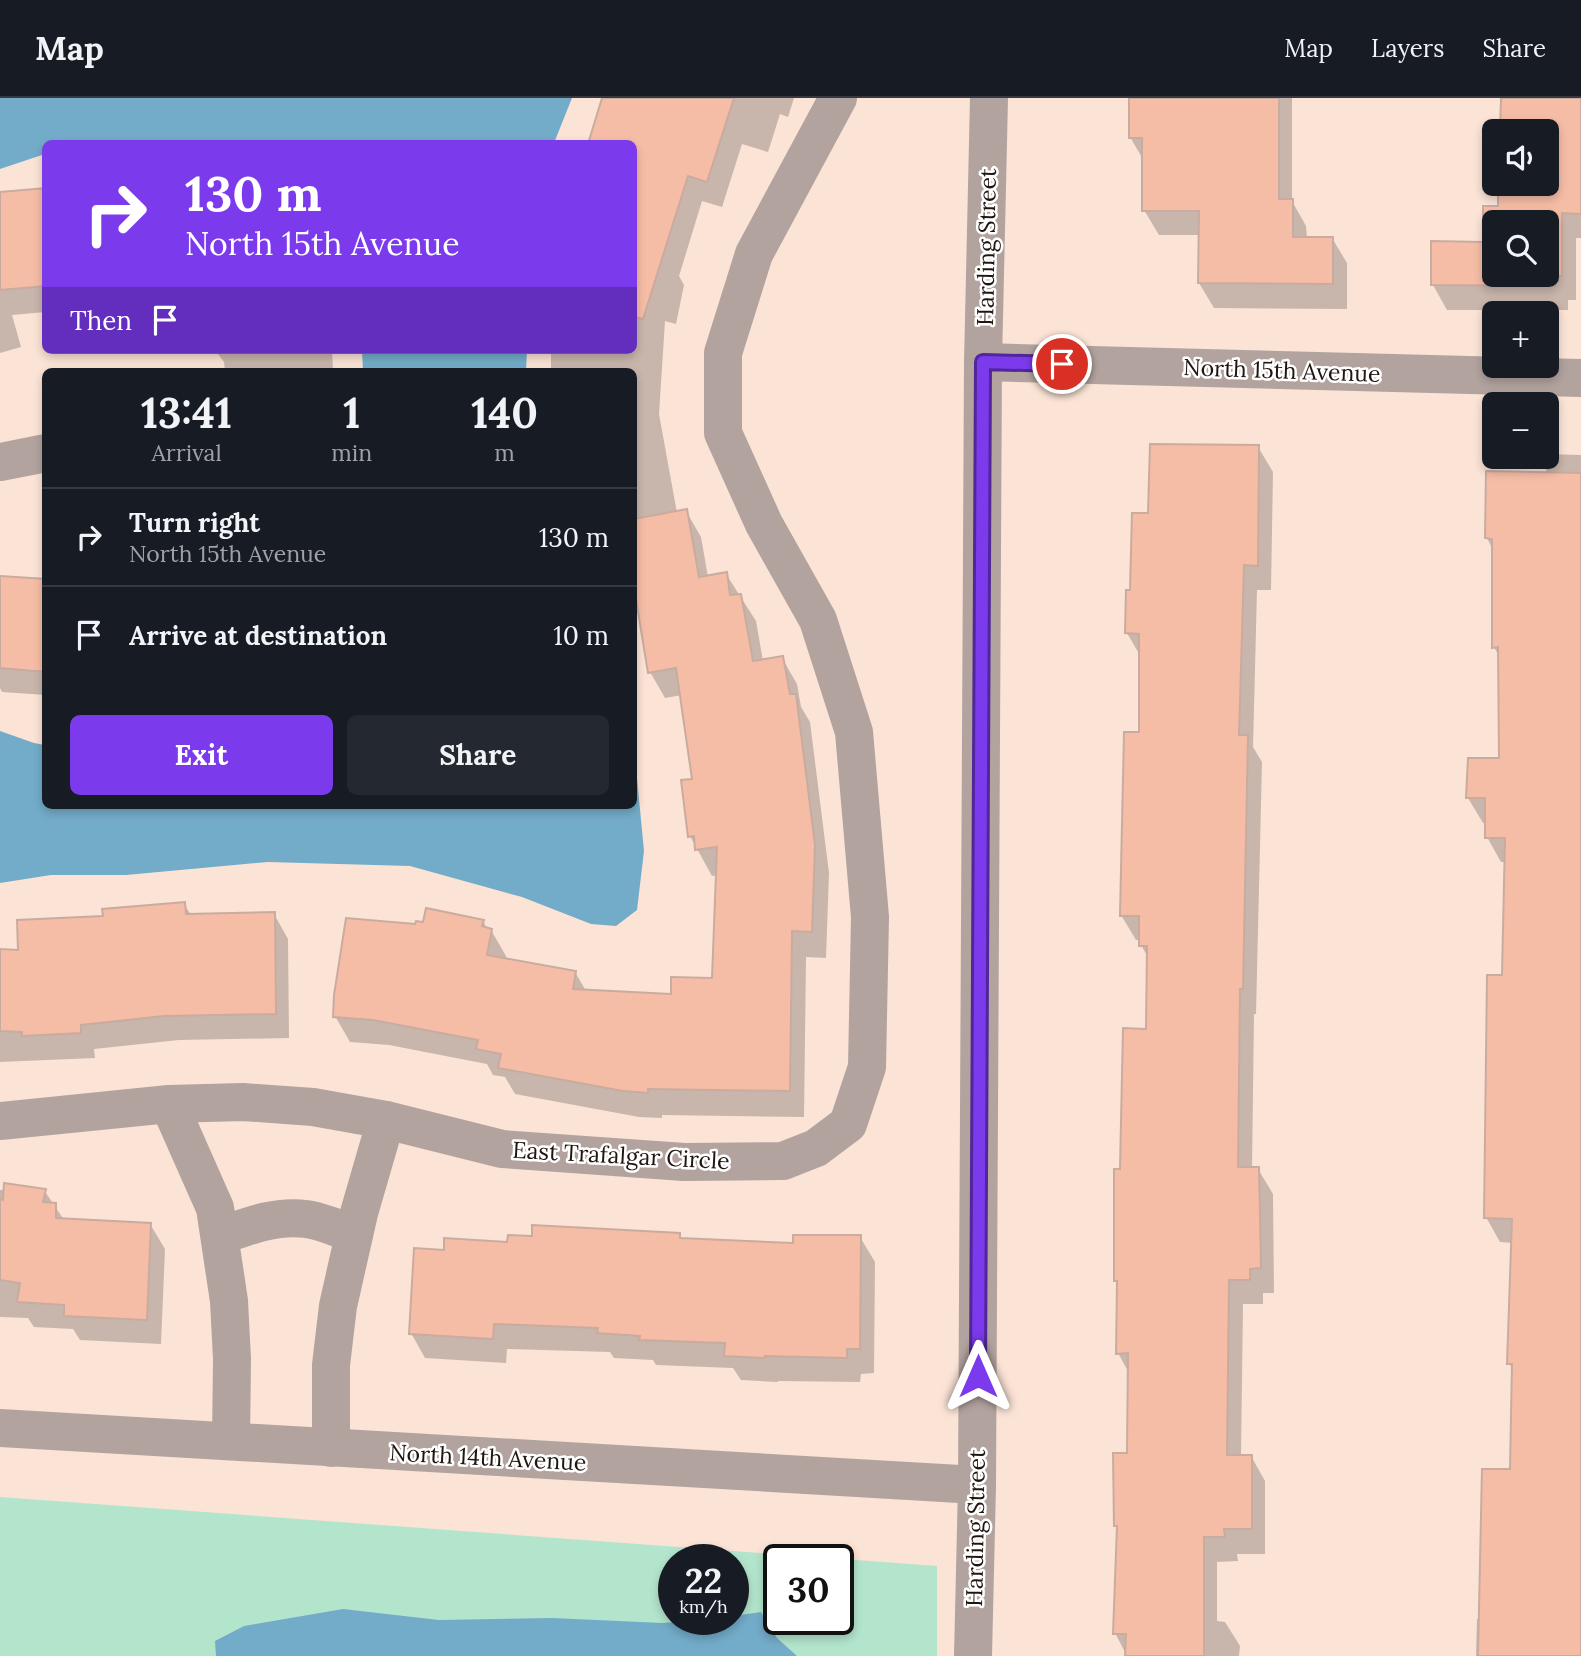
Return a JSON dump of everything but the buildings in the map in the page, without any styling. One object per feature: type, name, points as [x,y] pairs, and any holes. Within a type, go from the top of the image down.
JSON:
[{"type":"street","name":"East Trafalgar Circle","points":[[0,1121],[169,1104],[243,1102],[299,1106],[386,1120],[502,1149],[684,1162],[783,1161],[816,1148],[848,1124],[867,1068],[870,944],[854,732],[818,620],[764,524],[723,433],[723,354],[754,254],[838,98]]},
{"type":"street","name":"Harding Street","points":[[973,1656],[977,1485],[983,362],[989,98]]},
{"type":"street","name":"North 15th Avenue","points":[[983,362],[1581,378]]},
{"type":"street","points":[[0,462],[42,454]]},
{"type":"street","points":[[169,1104],[215,1208],[229,1301],[232,1359],[231,1441]]},
{"type":"street","points":[[331,1448],[331,1365],[338,1306],[354,1234],[386,1120]]},
{"type":"street","points":[[220,1236],[279,1218],[308,1219],[354,1234]]},
{"type":"street","name":"North 14th Avenue","points":[[0,1428],[977,1485]]},
{"type":"green space","points":[[0,1497],[658,1545],[658,1635],[749,1635],[749,1552],[763,1553],[763,1635],[854,1635],[854,1560],[937,1566],[937,1656],[0,1656]]},
{"type":"water","points":[[0,98],[572,98],[555,140],[42,140],[42,155],[0,169]]},
{"type":"water","points":[[362,354],[527,354],[526,368],[363,368]]},
{"type":"water","points":[[0,731],[42,744],[42,809],[637,809],[637,778],[644,851],[637,910],[616,926],[591,924],[522,897],[410,866],[268,862],[126,875],[51,875],[0,883]]},
{"type":"water","points":[[343,1609],[439,1620],[552,1618],[658,1623],[658,1635],[749,1635],[749,1614],[761,1612],[763,1635],[775,1635],[797,1656],[216,1656],[215,1641],[244,1626]]},
{"type":"route","points":[[978,1376],[983,362],[1062,364]]}]
